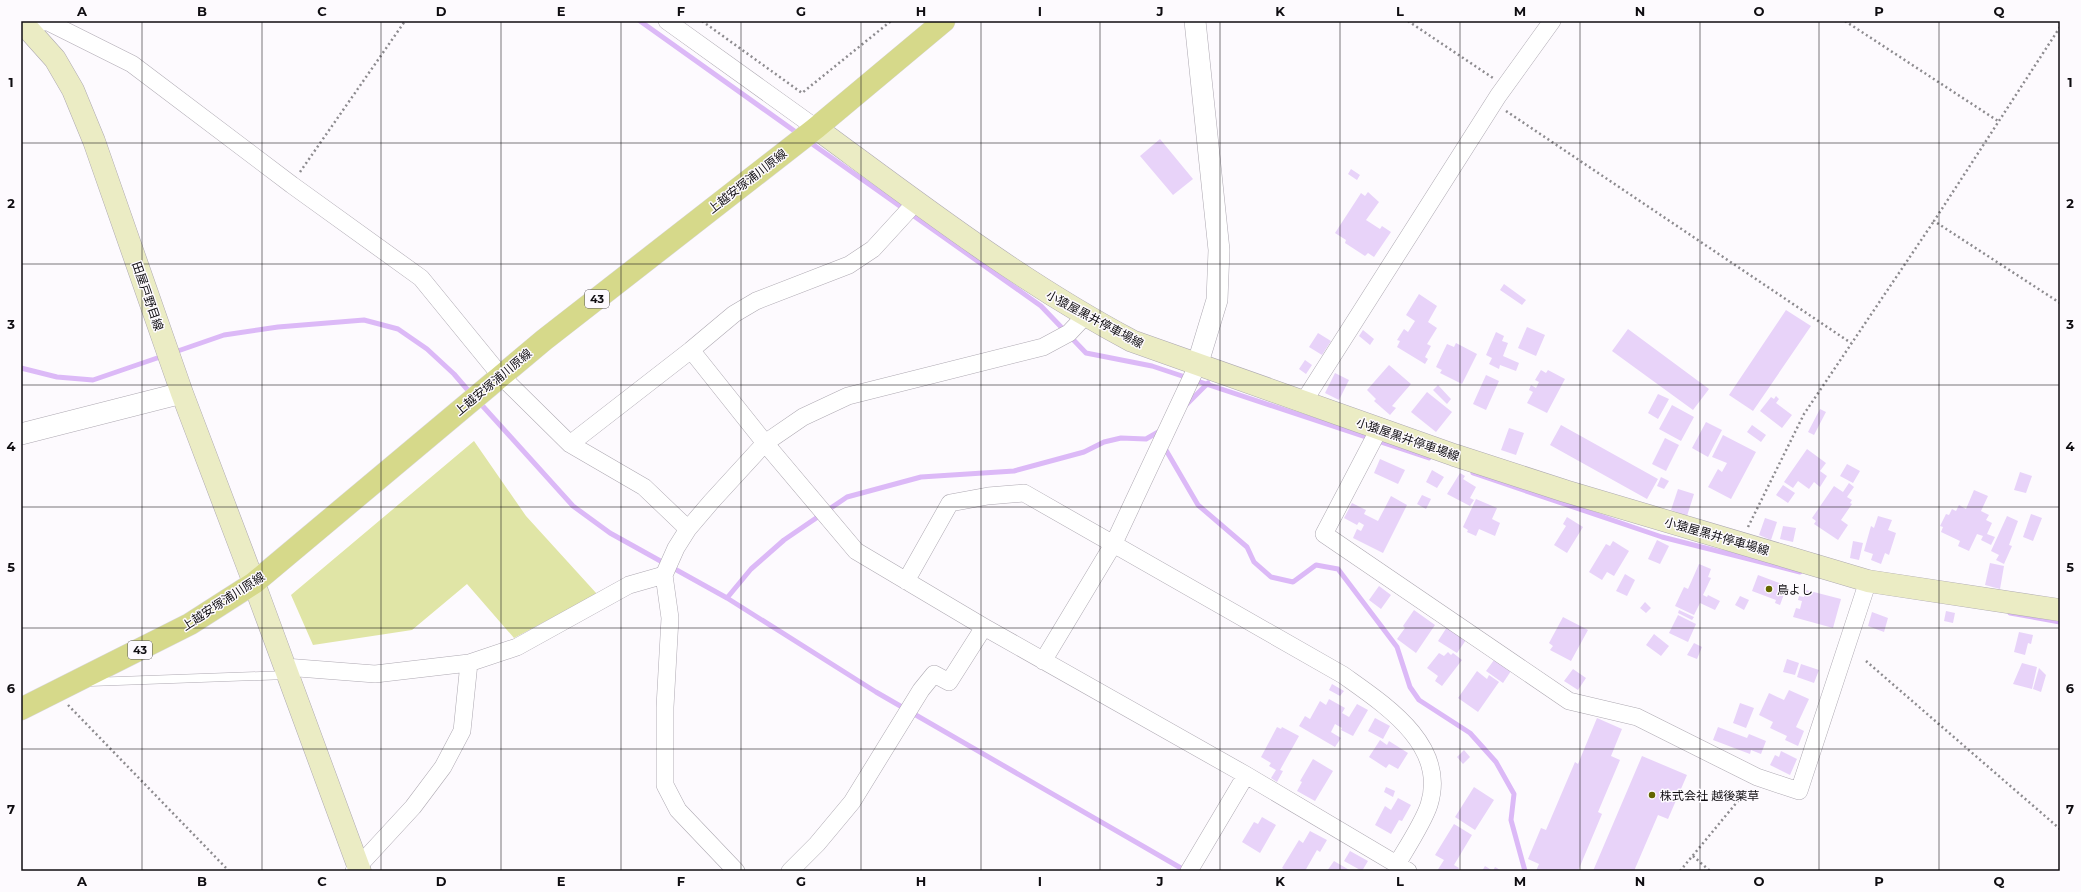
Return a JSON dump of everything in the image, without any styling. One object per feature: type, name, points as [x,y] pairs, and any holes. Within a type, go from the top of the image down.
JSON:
[{"type":"main road","name":"上越安塚浦川原線","points":[[21,708],[190,624],[254,583],[544,340],[816,128],[944,21]]},
{"type":"main road","name":"田屋戸野目線","points":[[24,23],[55,59],[73,90],[94,141],[182,393],[254,583],[358,870]]},
{"type":"main road","name":"小猿屋黒井停車場線","points":[[816,128],[916,202],[1040,288],[1085,316],[1132,341],[1197,366],[1304,401],[1379,429],[1565,491],[1741,542],[1868,581],[2060,610]]},
{"type":"street","points":[[667,21],[816,128]]},
{"type":"street","points":[[1043,661],[1114,543],[1197,366],[1217,300],[1219,250],[1195,21]]},
{"type":"street","points":[[1304,401],[1505,86],[1552,21]]},
{"type":"street","points":[[24,23],[48,22],[132,64],[292,185],[421,278],[501,376],[570,444],[644,487],[688,529]]},
{"type":"street","points":[[570,444],[691,350],[734,314],[756,301],[849,265],[873,249],[916,202]]},
{"type":"street","points":[[736,871],[678,810],[665,785],[665,707],[670,618],[664,575],[676,548],[688,529],[765,443],[803,417],[848,396],[1044,346],[1069,333],[1085,316]]},
{"type":"street","points":[[691,350],[765,443],[856,551],[906,581],[984,627],[1043,661],[1246,775],[1403,868],[1429,805],[1434,776],[1425,748],[1400,720],[1376,699],[1343,675],[1024,493],[988,496],[950,503],[906,581]]},
{"type":"street","points":[[21,434],[182,393]]},
{"type":"street","points":[[1379,429],[1324,534],[1569,701],[1637,717],[1757,777],[1799,791],[1868,581]]},
{"type":"street","points":[[286,671],[375,674],[469,663],[517,647],[629,585],[664,575]]},
{"type":"street","points":[[790,871],[817,844],[852,802],[921,690],[934,674],[949,682],[984,627]]},
{"type":"street","points":[[358,870],[413,807],[443,767],[462,731],[469,663]]},
{"type":"street","points":[[1189,871],[1246,775]]},
{"type":"lane","points":[[65,687],[286,671]]},
{"type":"path","points":[[292,185],[405,21]]},
{"type":"path","points":[[702,21],[802,93],[891,21]]},
{"type":"path","points":[[1408,21],[1505,86]]},
{"type":"path","points":[[1845,21],[1998,121]]},
{"type":"path","points":[[1741,542],[1804,414],[1934,221],[2060,27]]},
{"type":"path","points":[[1494,103],[1852,343]]},
{"type":"path","points":[[1934,221],[2060,303]]},
{"type":"path","points":[[1866,661],[2060,829]]},
{"type":"path","points":[[65,687],[229,871]]},
{"type":"path","points":[[1680,871],[1757,777]]},
{"type":"path","points":[[1693,856],[1710,871]]},
{"type":"green space","points":[[474,441],[526,516],[597,594],[514,638],[467,584],[412,630],[313,645],[291,595]]},
{"type":"building","points":[[1160,139],[1193,179],[1173,195],[1140,156]]},
{"type":"building","points":[[1351,169],[1360,175],[1357,180],[1348,174]]},
{"type":"building","points":[[1368,192],[1379,202],[1366,220],[1380,229],[1382,226],[1391,232],[1374,257],[1368,253],[1365,256],[1345,243],[1346,240],[1335,233],[1361,193],[1365,196]]},
{"type":"building","points":[[1504,284],[1526,300],[1522,305],[1500,290]]},
{"type":"building","points":[[1419,294],[1437,306],[1428,322],[1437,328],[1427,344],[1431,346],[1425,357],[1428,359],[1425,364],[1397,347],[1400,341],[1397,340],[1404,329],[1408,332],[1415,321],[1406,315]]},
{"type":"building","points":[[1786,310],[1811,326],[1753,411],[1729,395]]},
{"type":"building","points":[[1527,327],[1545,335],[1536,356],[1518,348]]},
{"type":"building","points":[[1628,329],[1709,389],[1693,410],[1612,351]]},
{"type":"building","points":[[1363,330],[1374,339],[1370,345],[1359,336]]},
{"type":"building","points":[[1496,332],[1504,336],[1502,341],[1508,343],[1503,356],[1519,363],[1516,371],[1500,365],[1499,369],[1489,364],[1492,358],[1486,355]]},
{"type":"building","points":[[1318,333],[1331,341],[1322,355],[1309,347]]},
{"type":"building","points":[[1456,343],[1477,354],[1462,384],[1440,373],[1442,370],[1436,367],[1447,344],[1454,347]]},
{"type":"building","points":[[1305,360],[1312,365],[1306,374],[1299,369]]},
{"type":"building","points":[[1389,365],[1411,384],[1392,406],[1396,408],[1390,415],[1374,401],[1376,399],[1367,390]]},
{"type":"building","points":[[1541,370],[1546,373],[1548,370],[1565,379],[1547,413],[1527,403],[1533,392],[1529,390],[1531,385],[1536,388],[1539,382],[1535,380]]},
{"type":"building","points":[[1335,373],[1349,380],[1339,400],[1325,393]]},
{"type":"building","points":[[1486,375],[1499,381],[1486,410],[1473,404]]},
{"type":"building","points":[[1438,385],[1451,399],[1447,404],[1433,390]]},
{"type":"building","points":[[1427,392],[1452,412],[1436,432],[1411,412]]},
{"type":"building","points":[[1658,394],[1669,399],[1658,419],[1648,413]]},
{"type":"building","points":[[1776,396],[1779,399],[1776,403],[1792,415],[1782,428],[1760,411],[1771,397],[1774,399]]},
{"type":"building","points":[[1672,405],[1694,417],[1681,441],[1659,429]]},
{"type":"building","points":[[1820,409],[1826,412],[1814,435],[1808,432]]},
{"type":"building","points":[[1706,422],[1722,430],[1708,457],[1692,448]]},
{"type":"building","points":[[1561,425],[1658,479],[1647,499],[1550,445]]},
{"type":"building","points":[[1752,425],[1766,435],[1761,442],[1747,432]]},
{"type":"building","points":[[1509,428],[1524,433],[1516,455],[1501,450]]},
{"type":"building","points":[[1723,435],[1756,452],[1731,499],[1708,487],[1718,469],[1722,472],[1727,463],[1712,457]]},
{"type":"building","points":[[1665,438],[1679,445],[1666,471],[1652,464]]},
{"type":"building","points":[[1807,449],[1826,463],[1820,471],[1827,476],[1820,487],[1814,482],[1809,489],[1798,481],[1793,488],[1784,482]]},
{"type":"building","points":[[1380,459],[1405,470],[1398,484],[1374,473]]},
{"type":"building","points":[[1847,464],[1860,471],[1853,483],[1840,476]]},
{"type":"building","points":[[1432,470],[1444,477],[1437,488],[1426,482]]},
{"type":"building","points":[[2020,472],[2032,476],[2026,493],[2014,490]]},
{"type":"building","points":[[1460,473],[1465,476],[1463,479],[1476,487],[1470,498],[1474,500],[1470,506],[1447,494]]},
{"type":"building","points":[[1661,477],[1669,481],[1664,489],[1657,486]]},
{"type":"building","points":[[1849,483],[1854,487],[1847,497],[1852,500],[1850,503],[1852,504],[1841,520],[1848,525],[1838,540],[1814,524],[1816,521],[1812,518],[1834,486],[1843,492]]},
{"type":"building","points":[[1783,485],[1795,493],[1788,503],[1776,495]]},
{"type":"building","points":[[1678,489],[1694,494],[1687,516],[1671,510]]},
{"type":"building","points":[[1974,490],[1988,496],[1981,511],[1989,515],[1986,520],[1992,523],[1987,534],[1995,537],[1991,545],[1981,540],[1983,536],[1977,534],[1969,551],[1958,546],[1960,541],[1941,532],[1943,527],[1940,526],[1946,514],[1949,515],[1952,509],[1956,511],[1959,505],[1966,509]]},
{"type":"building","points":[[1422,495],[1431,499],[1426,509],[1417,504]]},
{"type":"building","points":[[1391,496],[1407,505],[1383,553],[1353,538],[1357,529],[1361,531],[1364,525],[1359,522],[1357,525],[1344,518],[1352,503],[1366,510],[1364,514],[1378,521]]},
{"type":"building","points":[[1476,499],[1497,508],[1492,519],[1500,523],[1495,536],[1479,529],[1476,536],[1467,532],[1468,530],[1463,527]]},
{"type":"building","points":[[2031,514],[2042,518],[2033,541],[2023,537]]},
{"type":"building","points":[[1878,516],[1892,520],[1888,530],[1896,533],[1889,555],[1885,553],[1881,564],[1871,560],[1873,554],[1864,551],[1871,526],[1874,528]]},
{"type":"building","points":[[2007,516],[2018,521],[2009,545],[2012,546],[2004,564],[1996,560],[1999,555],[1991,551]]},
{"type":"building","points":[[1567,517],[1583,527],[1567,553],[1554,545],[1566,526],[1563,524]]},
{"type":"building","points":[[1765,518],[1777,522],[1771,540],[1759,535]]},
{"type":"building","points":[[1783,526],[1796,528],[1793,542],[1780,539]]},
{"type":"building","points":[[1657,540],[1669,546],[1660,564],[1648,559]]},
{"type":"building","points":[[1613,541],[1629,551],[1614,576],[1607,572],[1602,580],[1589,572],[1606,544],[1610,546]]},
{"type":"building","points":[[1853,541],[1863,543],[1859,560],[1850,558]]},
{"type":"building","points":[[1990,563],[2004,566],[2000,589],[1985,585]]},
{"type":"building","points":[[1699,564],[1711,569],[1708,577],[1711,578],[1703,595],[1707,597],[1708,595],[1720,601],[1715,610],[1700,603],[1694,615],[1675,606],[1684,587],[1688,589]]},
{"type":"building","points":[[1625,574],[1635,580],[1627,596],[1616,591]]},
{"type":"building","name":"鳥よし","points":[[1758,575],[1787,586],[1780,605],[1775,603],[1776,600],[1752,591]]},
{"type":"building","points":[[1379,586],[1391,595],[1381,609],[1369,600]]},
{"type":"building","points":[[1806,590],[1841,599],[1833,628],[1793,617],[1796,608],[1800,609],[1802,601],[1798,600],[1799,596],[1804,597]]},
{"type":"building","points":[[1740,596],[1749,600],[1744,610],[1735,605]]},
{"type":"building","points":[[1645,602],[1651,608],[1646,613],[1640,608]]},
{"type":"building","points":[[1414,610],[1435,625],[1416,653],[1397,639],[1405,628],[1403,626]]},
{"type":"building","points":[[1679,610],[1694,617],[1692,620],[1678,613]]},
{"type":"building","points":[[1946,611],[1955,613],[1953,623],[1944,621]]},
{"type":"building","points":[[1872,612],[1888,618],[1884,632],[1868,626]]},
{"type":"building","points":[[1678,615],[1696,624],[1688,642],[1669,633]]},
{"type":"building","points":[[1563,617],[1588,630],[1571,661],[1550,650],[1553,646],[1549,643]]},
{"type":"building","points":[[1447,627],[1466,640],[1457,653],[1438,641]]},
{"type":"building","points":[[2019,632],[2033,635],[2031,644],[2028,643],[2025,655],[2014,652]]},
{"type":"building","points":[[1654,634],[1669,646],[1661,656],[1646,645]]},
{"type":"building","points":[[1694,643],[1702,647],[1697,659],[1687,655]]},
{"type":"building","points":[[1448,652],[1451,655],[1453,653],[1462,660],[1442,686],[1435,681],[1438,676],[1427,668],[1439,653],[1444,656]]},
{"type":"building","points":[[1787,659],[1799,663],[1795,675],[1783,672]]},
{"type":"building","points":[[1494,660],[1511,671],[1503,683],[1486,671]]},
{"type":"building","points":[[2022,663],[2037,667],[2032,689],[2013,684]]},
{"type":"building","points":[[1801,664],[1819,670],[1814,683],[1797,677]]},
{"type":"building","points":[[2039,668],[2046,675],[2041,692],[2033,689]]},
{"type":"building","points":[[1573,669],[1586,678],[1578,690],[1564,681]]},
{"type":"building","points":[[1477,671],[1487,679],[1489,675],[1499,682],[1478,712],[1458,698]]},
{"type":"building","points":[[1332,684],[1344,691],[1340,696],[1329,690]]},
{"type":"building","points":[[1789,690],[1809,699],[1796,727],[1804,731],[1798,746],[1785,740],[1787,736],[1770,728],[1773,722],[1759,715],[1769,693],[1784,700]]},
{"type":"building","points":[[1329,699],[1345,708],[1342,713],[1349,717],[1357,704],[1368,710],[1353,736],[1341,730],[1342,728],[1335,724],[1331,732],[1341,738],[1335,747],[1299,726],[1305,716],[1310,719],[1320,701],[1326,705]]},
{"type":"building","points":[[1740,703],[1754,708],[1746,728],[1733,723]]},
{"type":"building","points":[[1375,718],[1390,726],[1383,739],[1368,731]]},
{"type":"building","points":[[1597,718],[1622,729],[1611,756],[1620,760],[1598,812],[1602,814],[1578,871],[1536,871],[1539,864],[1528,859],[1541,828],[1546,830],[1575,762],[1578,764]]},
{"type":"building","points":[[1277,727],[1281,729],[1282,727],[1299,736],[1280,770],[1283,771],[1277,782],[1271,778],[1276,770],[1269,766],[1271,763],[1261,757]]},
{"type":"building","points":[[1718,727],[1747,738],[1749,734],[1766,741],[1761,754],[1751,750],[1750,754],[1713,740]]},
{"type":"building","points":[[1380,740],[1387,745],[1389,741],[1408,753],[1398,769],[1389,764],[1386,768],[1369,757]]},
{"type":"building","points":[[1464,750],[1470,757],[1463,764],[1457,757]]},
{"type":"building","points":[[1781,751],[1797,759],[1790,775],[1770,765],[1775,755],[1779,757]]},
{"type":"building","name":"株式会社 越後薬草","points":[[1642,756],[1687,775],[1668,819],[1658,815],[1634,871],[1593,871]]},
{"type":"building","points":[[1313,759],[1333,771],[1315,801],[1297,791],[1302,782],[1300,781]]},
{"type":"building","points":[[1386,787],[1395,791],[1393,797],[1384,792]]},
{"type":"building","points":[[1474,787],[1494,800],[1475,830],[1455,817]]},
{"type":"building","points":[[1398,798],[1411,805],[1402,821],[1399,820],[1391,834],[1375,825],[1385,806],[1391,810]]},
{"type":"building","points":[[1262,817],[1276,825],[1260,853],[1242,842],[1254,822],[1258,824]]},
{"type":"building","points":[[1454,824],[1472,835],[1454,865],[1459,868],[1457,871],[1437,871],[1444,860],[1435,855]]},
{"type":"building","points":[[1310,831],[1327,840],[1320,852],[1317,850],[1305,871],[1287,871],[1282,868],[1299,840],[1303,843]]},
{"type":"building","points":[[1350,851],[1368,861],[1362,871],[1344,861]]},
{"type":"building","points":[[1334,861],[1351,871],[1327,871]]},
{"type":"building","points":[[1485,866],[1493,871],[1482,871]]},
{"type":"building","points":[[1495,867],[1502,871],[1493,871]]},
{"type":"waterway","points":[[640,21],[800,135]]},
{"type":"waterway","points":[[808,141],[1041,306],[1086,353],[1152,366],[1429,458]]},
{"type":"waterway","points":[[172,353],[224,335],[278,327],[364,320],[398,329],[427,349],[454,374],[472,395]]},
{"type":"waterway","points":[[21,368],[57,377],[93,380],[163,356]]},
{"type":"waterway","points":[[1185,406],[1208,383]]},
{"type":"waterway","points":[[479,402],[573,506],[610,533],[727,598],[876,692],[1186,871]]},
{"type":"waterway","points":[[727,598],[751,569],[784,540],[847,497],[921,477],[1014,471],[1084,452],[1104,442],[1121,438],[1146,439],[1160,431]]},
{"type":"waterway","points":[[1163,445],[1198,505],[1247,547],[1254,562],[1271,577],[1293,582],[1316,565],[1338,569],[1397,647],[1410,687],[1419,700],[1470,733],[1496,762],[1514,794],[1511,820],[1525,871]]},
{"type":"waterway","points":[[1473,473],[1662,537],[1800,572]]},
{"type":"waterway","points":[[2010,613],[2060,622]]},
{"type":"place","name":"鳥よし","points":[[1769,589]]},
{"type":"place","name":"株式会社 越後薬草","points":[[1652,795]]}]
